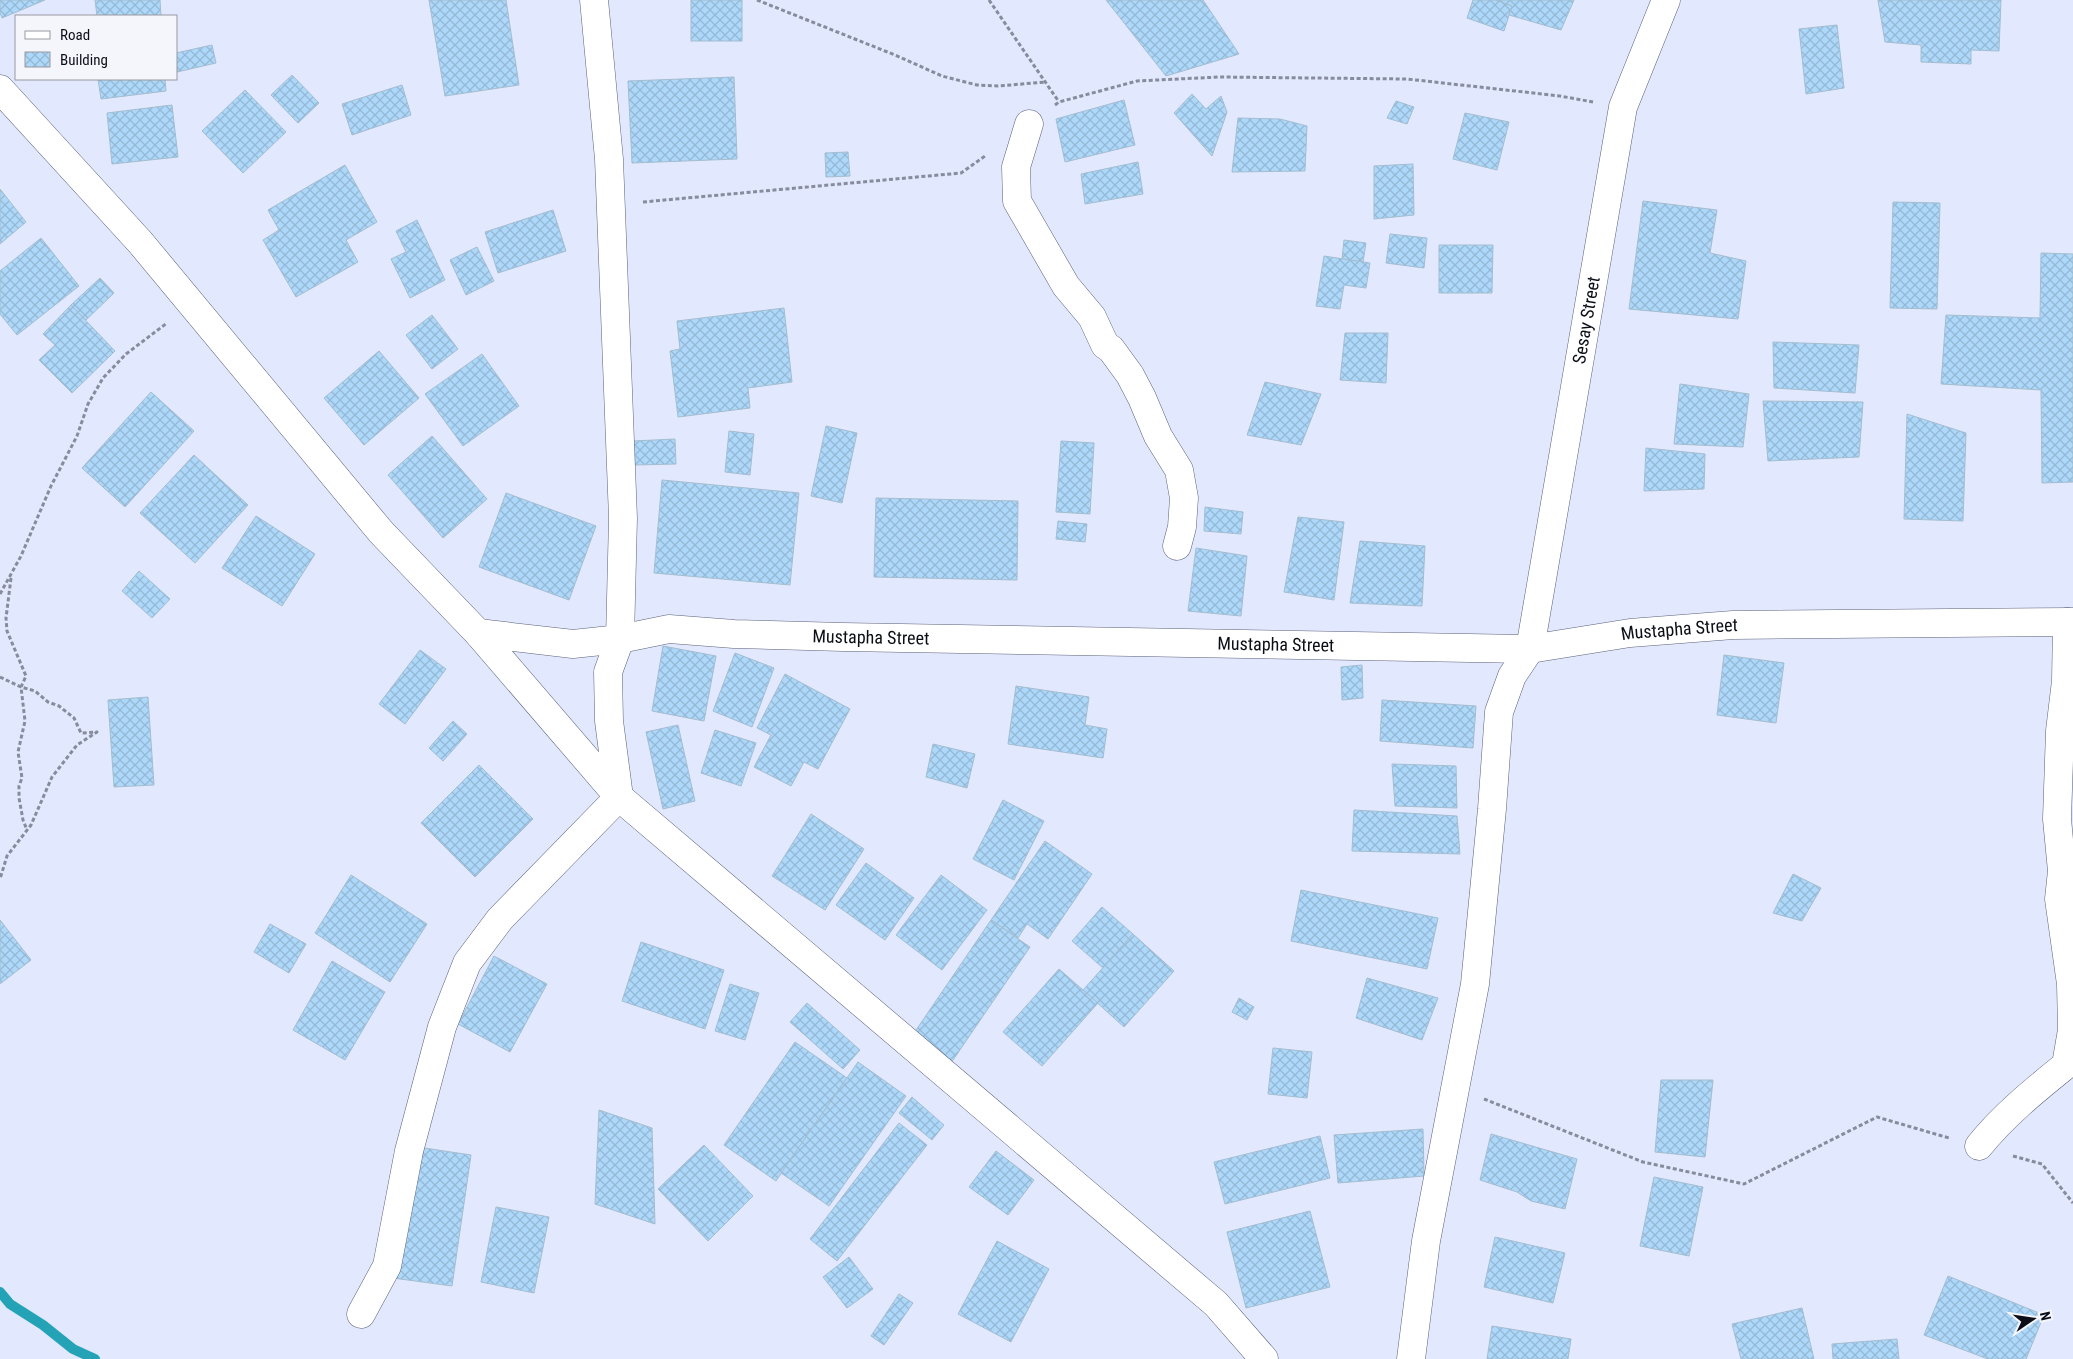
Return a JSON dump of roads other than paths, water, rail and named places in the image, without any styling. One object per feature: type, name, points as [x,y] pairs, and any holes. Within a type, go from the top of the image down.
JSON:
[{"type":"street","points":[[594,0],[609,159],[623,518],[620,639],[608,672],[609,720],[619,797]]},
{"type":"street","name":"Sesay Street","points":[[1530,649],[1623,107],[1666,0]]},
{"type":"street","points":[[0,89],[140,242],[381,532],[478,633],[619,797],[1216,1304],[1264,1359]]},
{"type":"street","points":[[1029,124],[1016,167],[1017,201],[1066,286],[1092,317],[1105,345],[1111,349],[1130,375],[1158,436],[1179,470],[1184,498],[1182,527],[1177,546]]},
{"type":"street","points":[[1979,1146],[1994,1127],[2035,1089],[2066,1064],[2072,1030],[2071,984],[2059,900],[2062,871],[2057,819],[2060,731],[2070,622]]},
{"type":"street","name":"Mustapha Street","points":[[478,633],[573,644],[620,639],[669,629],[734,634],[843,638],[1530,649],[1630,633],[1733,625],[2070,622]]},
{"type":"street","points":[[1411,1359],[1426,1241],[1475,984],[1492,810],[1499,712],[1512,676],[1530,649]]},
{"type":"street","points":[[361,1314],[387,1266],[411,1142],[442,1027],[467,963],[500,919],[619,797]]},
{"type":"waterway","points":[[0,1292],[10,1304],[43,1325],[73,1349],[95,1359]]}]
